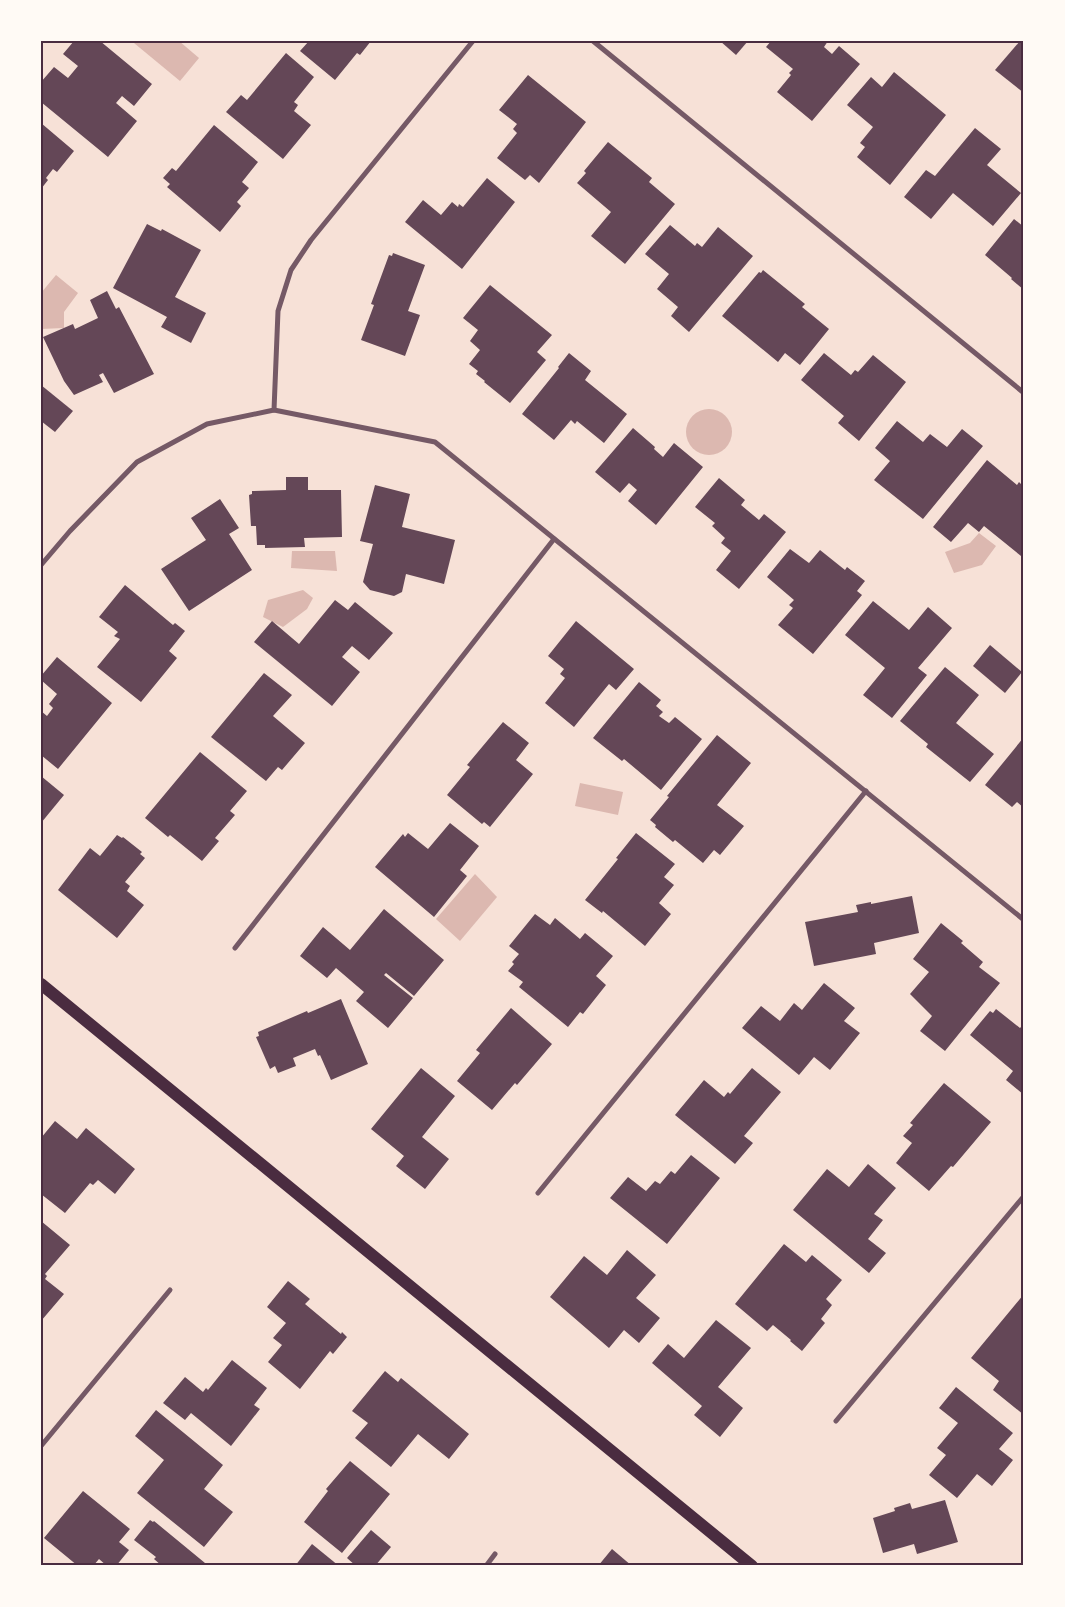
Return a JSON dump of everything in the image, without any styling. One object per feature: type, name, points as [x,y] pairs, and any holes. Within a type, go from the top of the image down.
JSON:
[{"type":"main road","points":[[41,984],[752,1566]]},
{"type":"street","points":[[274,410],[278,312],[290,270],[310,240],[473,41]]},
{"type":"street","points":[[593,41],[1024,393]]},
{"type":"street","points":[[41,565],[70,531],[137,462],[207,424],[274,410],[435,442],[1024,920]]},
{"type":"street","points":[[235,948],[554,539]]},
{"type":"street","points":[[538,1193],[866,791]]},
{"type":"street","points":[[836,1422],[1024,1196]]},
{"type":"street","points":[[41,1446],[170,1290]]},
{"type":"street","points":[[486,1566],[495,1554]]},
{"type":"shaded area","points":[[136,41],[179,41],[199,58],[180,81],[134,43]]},
{"type":"shaded area","points":[[56,275],[78,293],[64,312],[64,328],[41,329],[41,293]]},
{"type":"shaded area","points":[[714,409],[718,410],[728,419],[731,423],[731,441],[722,451],[714,455],[704,455],[696,451],[687,441],[686,427],[690,419],[700,410]]},
{"type":"shaded area","points":[[979,533],[996,546],[982,565],[954,573],[945,552],[970,543]]},
{"type":"shaded area","points":[[292,551],[335,551],[337,571],[291,568]]},
{"type":"shaded area","points":[[303,590],[313,598],[307,609],[283,627],[263,617],[268,600]]},
{"type":"shaded area","points":[[580,783],[623,792],[618,815],[575,806]]},
{"type":"shaded area","points":[[475,874],[497,897],[460,941],[436,919]]},
{"type":"building","points":[[74,41],[100,41],[152,84],[134,106],[122,96],[116,103],[137,121],[108,157],[41,102],[41,82],[54,67],[68,78],[78,66],[63,54]]},
{"type":"building","points":[[309,41],[371,41],[360,55],[357,53],[335,80],[300,51]]},
{"type":"building","points":[[720,41],[748,41],[736,55]]},
{"type":"building","points":[[771,41],[828,41],[824,47],[832,54],[839,46],[860,64],[812,121],[777,92],[791,75],[789,73],[793,69],[766,47]]},
{"type":"building","points":[[1020,41],[1024,41],[1024,93],[995,70]]},
{"type":"building","points":[[286,53],[314,77],[294,102],[298,105],[294,111],[311,125],[283,159],[226,112],[241,95],[247,100]]},
{"type":"building","points":[[894,72],[946,115],[890,185],[857,157],[865,147],[860,143],[873,127],[847,105],[871,77],[882,87]]},
{"type":"building","points":[[528,75],[586,122],[539,183],[530,175],[525,180],[497,158],[517,133],[513,129],[517,124],[499,110]]},
{"type":"building","points":[[41,123],[74,151],[57,172],[53,169],[41,189]]},
{"type":"building","points":[[214,125],[258,162],[242,182],[249,188],[237,202],[241,206],[220,232],[167,187],[170,184],[163,178],[172,168],[176,171]]},
{"type":"building","points":[[975,128],[1001,149],[987,165],[1021,193],[993,226],[953,193],[931,219],[904,197],[926,170],[935,176]]},
{"type":"building","points":[[608,142],[652,178],[649,182],[675,204],[625,264],[591,236],[611,212],[577,183],[586,173],[584,171]]},
{"type":"building","points":[[487,178],[515,202],[462,269],[405,222],[423,200],[441,215],[452,202],[458,207],[459,204],[463,207]]},
{"type":"building","points":[[1014,219],[1024,227],[1024,290],[985,255]]},
{"type":"building","points":[[147,224],[161,231],[162,229],[201,250],[175,297],[206,313],[191,343],[161,327],[167,317],[113,288]]},
{"type":"building","points":[[670,225],[695,246],[697,243],[702,247],[718,227],[753,256],[689,332],[671,316],[678,307],[657,289],[669,274],[645,254]]},
{"type":"building","points":[[393,253],[425,265],[408,311],[420,315],[405,356],[361,340],[374,305],[371,304],[389,255],[392,256]]},
{"type":"building","points":[[763,270],[805,304],[802,307],[829,329],[800,365],[785,353],[778,362],[722,316],[759,272],[761,273]]},
{"type":"building","points":[[490,285],[552,335],[537,352],[546,360],[510,403],[484,382],[476,374],[478,371],[469,364],[480,350],[470,341],[478,330],[463,318]]},
{"type":"building","points":[[107,291],[116,309],[119,307],[154,374],[114,393],[103,373],[99,375],[103,382],[74,395],[64,381],[43,337],[73,324],[75,329],[98,318],[90,300]]},
{"type":"building","points":[[569,353],[591,371],[585,380],[627,414],[604,443],[577,421],[575,424],[571,420],[554,440],[522,414]]},
{"type":"building","points":[[824,353],[851,375],[855,370],[858,372],[873,355],[906,382],[859,441],[838,423],[844,416],[801,380]]},
{"type":"building","points":[[41,385],[73,411],[55,432],[41,421]]},
{"type":"building","points":[[897,421],[923,442],[930,434],[947,447],[962,429],[983,446],[923,519],[874,480],[890,461],[875,448]]},
{"type":"building","points":[[633,428],[655,447],[654,449],[663,457],[674,443],[703,467],[656,525],[628,501],[637,490],[629,483],[620,493],[595,472]]},
{"type":"building","points":[[987,460],[1017,485],[1019,482],[1024,487],[1024,552],[1021,556],[984,526],[979,532],[968,523],[951,542],[933,527]]},
{"type":"building","points":[[286,477],[308,477],[308,490],[341,490],[342,537],[304,538],[305,547],[265,548],[265,545],[257,545],[256,526],[251,526],[249,495],[252,494],[252,491],[286,490]]},
{"type":"building","points":[[719,478],[745,500],[741,505],[759,520],[764,514],[786,532],[739,589],[716,570],[731,551],[721,543],[725,538],[712,526],[715,523],[695,507]]},
{"type":"building","points":[[375,485],[410,494],[402,527],[455,540],[444,584],[406,574],[402,592],[394,596],[370,590],[363,582],[373,544],[360,541]]},
{"type":"building","points":[[220,499],[239,528],[229,534],[252,570],[189,611],[161,569],[206,540],[191,518]]},
{"type":"building","points":[[790,549],[809,563],[820,550],[845,570],[847,567],[865,581],[857,591],[862,595],[813,654],[778,625],[793,608],[789,605],[794,600],[767,577]]},
{"type":"building","points":[[125,585],[173,625],[175,623],[185,631],[169,651],[177,658],[141,702],[97,667],[120,639],[114,636],[118,632],[99,617]]},
{"type":"building","points":[[335,600],[348,610],[355,602],[393,633],[369,660],[352,646],[342,657],[360,672],[332,706],[254,642],[272,621],[299,644]]},
{"type":"building","points":[[873,601],[909,630],[928,607],[952,628],[918,668],[927,675],[892,718],[863,695],[885,668],[845,635]]},
{"type":"building","points":[[576,621],[634,669],[616,690],[609,684],[574,727],[545,703],[565,678],[560,674],[564,669],[548,656]]},
{"type":"building","points":[[990,645],[1022,672],[1005,693],[973,666]]},
{"type":"building","points":[[57,657],[112,703],[58,769],[41,755],[41,711],[47,716],[53,708],[49,704],[57,694],[41,680],[41,676]]},
{"type":"building","points":[[945,667],[979,695],[956,723],[994,754],[970,782],[926,747],[928,744],[900,721]]},
{"type":"building","points":[[264,673],[292,695],[273,716],[305,743],[282,770],[278,767],[266,781],[211,737]]},
{"type":"building","points":[[639,682],[661,700],[656,706],[663,712],[659,716],[669,723],[675,717],[702,739],[661,790],[624,759],[622,761],[593,738]]},
{"type":"building","points":[[503,722],[529,743],[516,760],[533,774],[490,827],[484,822],[482,824],[447,795],[470,767],[467,765]]},
{"type":"building","points":[[717,735],[751,763],[717,805],[744,826],[720,855],[714,850],[703,863],[675,840],[673,842],[655,827],[656,825],[650,820],[669,797],[667,796]]},
{"type":"building","points":[[1024,737],[1024,808],[1017,802],[1012,807],[985,785]]},
{"type":"building","points":[[200,752],[247,791],[230,811],[235,815],[215,838],[219,841],[202,861],[145,818]]},
{"type":"building","points":[[41,776],[64,795],[41,823]]},
{"type":"building","points":[[450,823],[479,846],[460,870],[467,876],[434,917],[375,867],[403,834],[405,837],[408,833],[428,849]]},
{"type":"building","points":[[636,833],[675,864],[664,877],[674,885],[659,903],[671,914],[645,946],[603,911],[602,913],[585,900]]},
{"type":"building","points":[[117,835],[123,837],[142,852],[140,854],[145,858],[125,882],[130,886],[127,891],[144,905],[117,938],[58,890],[90,848],[100,856]]},
{"type":"building","points":[[912,896],[919,933],[874,943],[876,954],[814,966],[805,922],[858,912],[856,905]]},
{"type":"building","points":[[384,909],[444,960],[414,996],[386,973],[384,975],[413,998],[388,1028],[356,1001],[364,992],[336,968],[327,978],[300,956],[323,927],[350,950]]},
{"type":"building","points":[[535,914],[550,925],[555,918],[580,939],[585,933],[613,956],[596,976],[606,985],[583,1014],[580,1012],[568,1027],[519,987],[523,982],[508,971],[514,964],[512,962],[519,954],[509,946]]},
{"type":"building","points":[[941,923],[963,941],[961,943],[983,962],[979,967],[1000,983],[945,1051],[920,1031],[932,1016],[910,994],[929,972],[913,959]]},
{"type":"building","points":[[824,983],[855,1008],[844,1021],[860,1033],[830,1070],[814,1057],[799,1075],[742,1028],[761,1006],[780,1021],[794,1003],[802,1010]]},
{"type":"building","points":[[341,999],[368,1064],[331,1080],[320,1055],[318,1056],[315,1049],[293,1058],[296,1066],[278,1073],[275,1066],[270,1069],[256,1037],[259,1036],[258,1032]]},
{"type":"building","points":[[511,1008],[552,1044],[517,1085],[515,1083],[492,1110],[457,1081],[480,1053],[476,1050]]},
{"type":"building","points":[[996,1009],[1020,1028],[1024,1027],[1024,1095],[1006,1080],[1013,1071],[970,1035],[990,1011],[993,1013]]},
{"type":"building","points":[[421,1068],[455,1096],[422,1137],[449,1159],[425,1189],[396,1166],[404,1156],[371,1129]]},
{"type":"building","points":[[752,1068],[781,1092],[744,1136],[753,1143],[735,1164],[675,1115],[704,1080],[724,1097],[728,1092],[730,1094]]},
{"type":"building","points":[[944,1083],[991,1122],[953,1167],[951,1166],[929,1191],[896,1163],[912,1143],[903,1136],[913,1125],[910,1123]]},
{"type":"building","points":[[55,1121],[77,1139],[86,1128],[135,1169],[115,1194],[98,1180],[93,1185],[90,1183],[65,1213],[41,1194],[41,1138]]},
{"type":"building","points":[[691,1155],[720,1178],[667,1244],[610,1198],[628,1177],[646,1191],[655,1181],[660,1184],[671,1171],[675,1174]]},
{"type":"building","points":[[868,1164],[896,1188],[874,1214],[883,1220],[868,1239],[886,1253],[869,1273],[793,1210],[827,1169],[849,1187]]},
{"type":"building","points":[[41,1221],[70,1245],[45,1274],[47,1276],[45,1279],[64,1294],[41,1321]]},
{"type":"building","points":[[784,1244],[806,1262],[812,1255],[842,1280],[826,1299],[832,1305],[821,1319],[825,1323],[802,1351],[773,1325],[767,1331],[735,1304]]},
{"type":"building","points":[[627,1250],[656,1275],[636,1298],[660,1318],[639,1343],[624,1330],[609,1348],[550,1297],[584,1256],[607,1275]]},
{"type":"building","points":[[288,1281],[310,1299],[305,1304],[347,1337],[333,1354],[330,1351],[300,1389],[268,1362],[282,1345],[273,1338],[286,1323],[267,1307]]},
{"type":"building","points":[[1024,1294],[1024,1415],[993,1390],[999,1381],[971,1358]]},
{"type":"building","points":[[716,1320],[751,1348],[718,1387],[743,1408],[720,1437],[694,1415],[702,1406],[652,1363],[668,1344],[684,1358]]},
{"type":"building","points":[[232,1360],[267,1388],[254,1405],[260,1409],[231,1446],[191,1413],[185,1420],[163,1403],[185,1377],[203,1392],[206,1388],[208,1390]]},
{"type":"building","points":[[385,1371],[398,1382],[401,1378],[469,1434],[449,1459],[418,1434],[391,1467],[355,1438],[368,1423],[352,1411]]},
{"type":"building","points":[[956,1387],[1013,1433],[999,1449],[1013,1460],[992,1486],[977,1474],[957,1498],[929,1475],[946,1455],[937,1448],[958,1423],[939,1408]]},
{"type":"building","points":[[156,1410],[223,1465],[204,1489],[233,1512],[204,1547],[137,1493],[164,1460],[135,1436]]},
{"type":"building","points":[[350,1461],[390,1494],[342,1553],[304,1522],[328,1491],[326,1489]]},
{"type":"building","points":[[83,1491],[130,1529],[119,1542],[129,1550],[116,1566],[107,1566],[99,1559],[93,1566],[78,1566],[44,1538]]},
{"type":"building","points":[[945,1500],[958,1542],[917,1554],[914,1544],[883,1553],[873,1518],[895,1511],[894,1508],[910,1503],[912,1509]]},
{"type":"building","points":[[150,1520],[154,1521],[205,1563],[203,1566],[162,1566],[154,1559],[156,1557],[134,1540]]},
{"type":"building","points":[[371,1530],[391,1547],[375,1566],[356,1566],[347,1558]]},
{"type":"building","points":[[312,1544],[339,1566],[295,1566]]},
{"type":"building","points":[[612,1549],[632,1566],[598,1566]]}]
